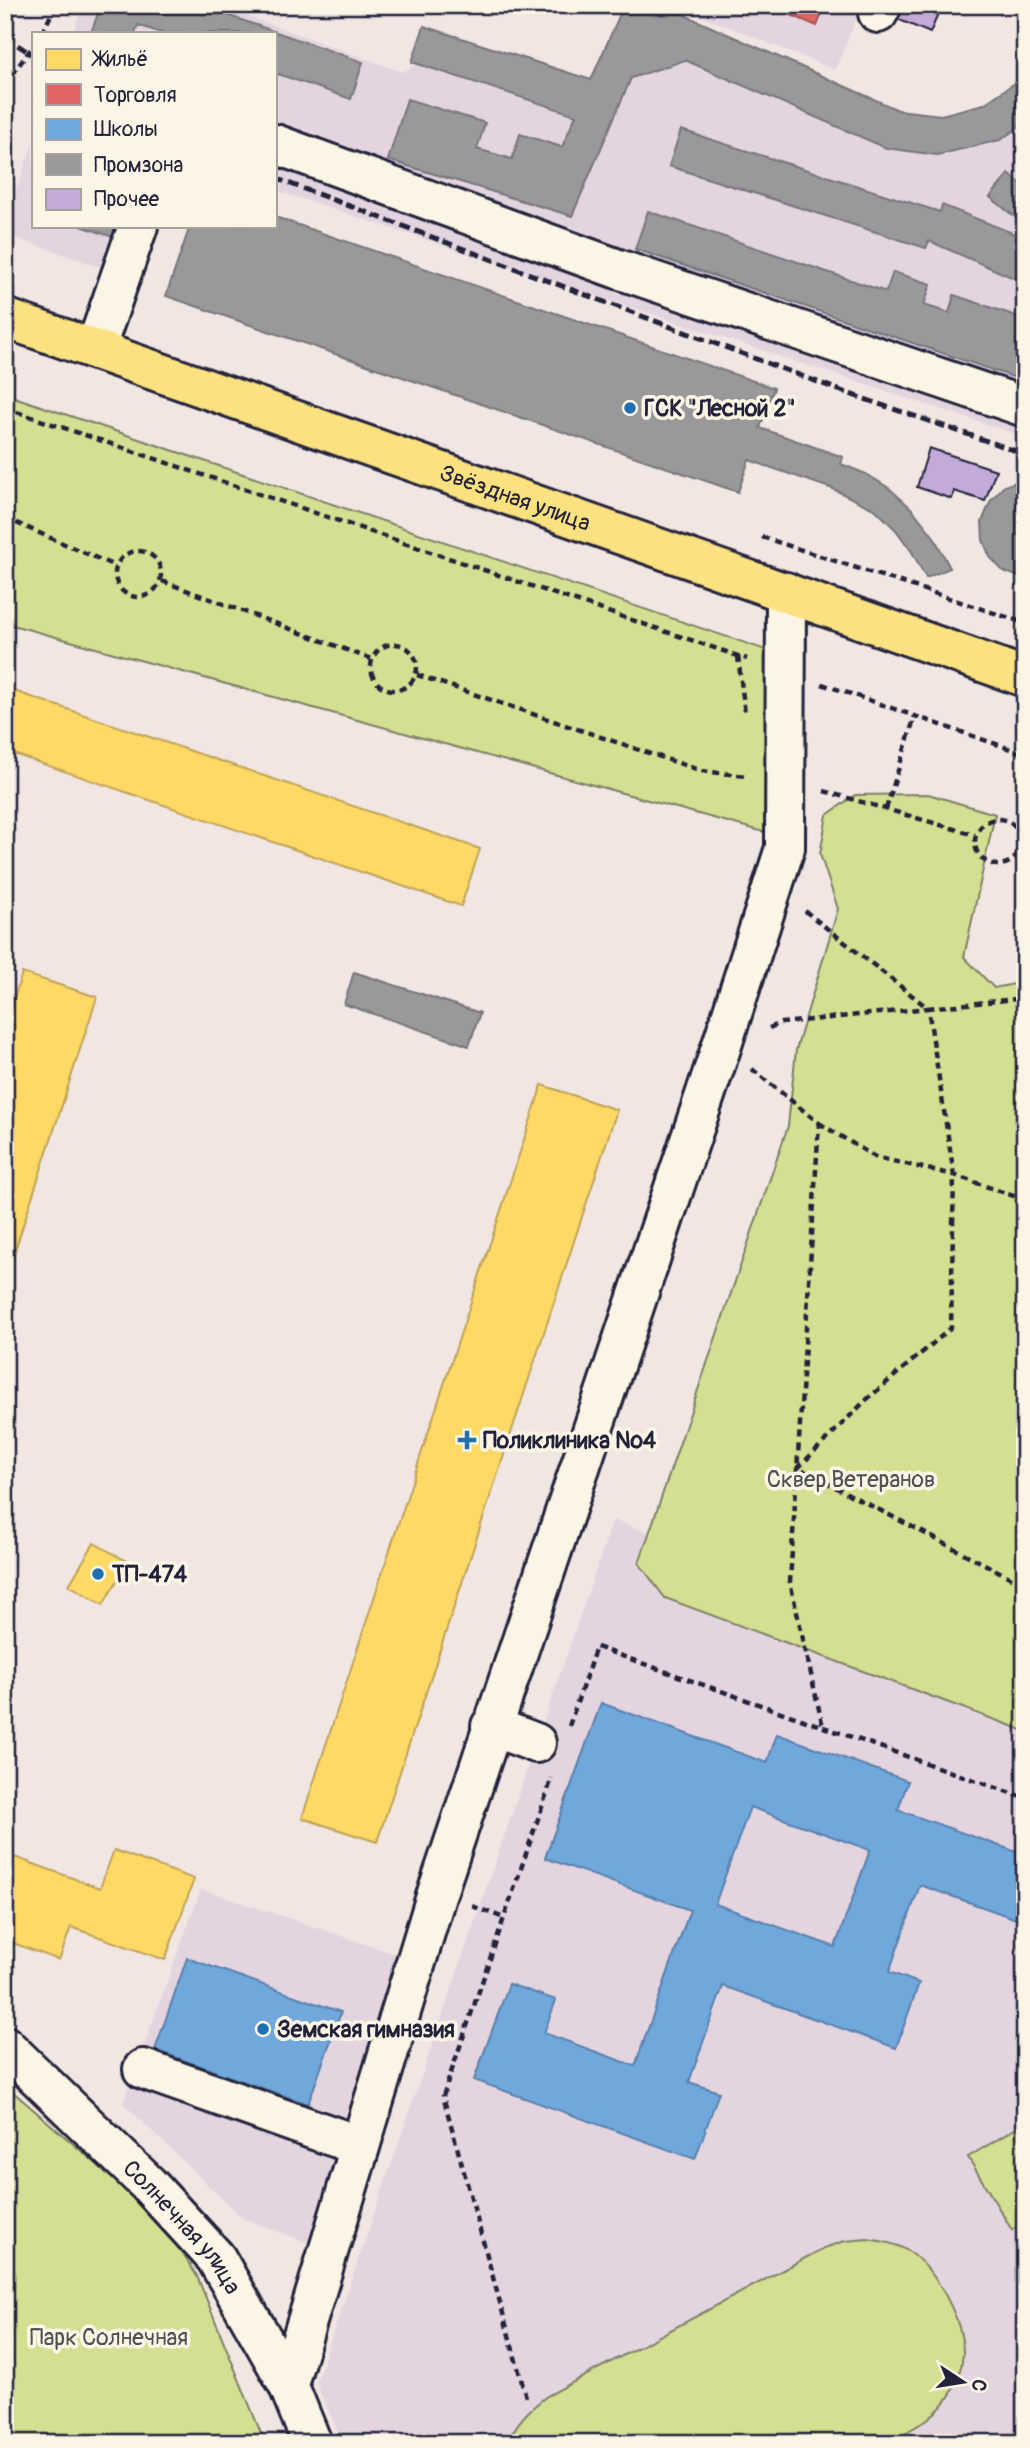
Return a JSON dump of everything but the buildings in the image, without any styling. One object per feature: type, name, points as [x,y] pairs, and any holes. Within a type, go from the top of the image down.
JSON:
[{"type":"main road","name":"Звёздная улица","points":[[5,318],[1025,677]]},
{"type":"street","points":[[276,144],[618,269],[1025,407]]},
{"type":"street","points":[[95,349],[137,228]]},
{"type":"street","points":[[288,2384],[420,1946],[491,1726],[722,1045],[785,848],[786,592]]},
{"type":"street","points":[[491,1726],[551,1752]]},
{"type":"street","name":"Солнечная улица","points":[[5,2046],[148,2184],[216,2258],[288,2384],[312,2443]]},
{"type":"street","points":[[143,2069],[360,2146]]},
{"type":"path","points":[[42,32],[56,5]]},
{"type":"path","points":[[5,84],[32,47]]},
{"type":"path","points":[[5,408],[1025,754]]},
{"type":"path","points":[[5,518],[115,566]]},
{"type":"path","points":[[762,537],[1025,623]]},
{"type":"path","points":[[146,550],[161,563],[162,581],[149,596],[131,597],[116,584],[115,566],[128,551],[146,550]]},
{"type":"path","points":[[162,581],[371,659]]},
{"type":"path","points":[[402,644],[416,656],[417,675],[405,689],[386,691],[372,678],[371,659],[383,645],[402,644]]},
{"type":"path","points":[[738,656],[746,723]]},
{"type":"path","points":[[417,675],[702,771],[785,780],[975,835]]},
{"type":"path","points":[[886,809],[915,716]]},
{"type":"path","points":[[1006,819],[1020,831],[1023,850],[1009,863],[991,865],[976,853],[975,835],[987,820],[1006,819]]},
{"type":"path","points":[[773,886],[928,1008],[954,1174],[951,1328],[865,1401],[797,1468]]},
{"type":"path","points":[[722,1045],[781,1023],[1025,998]]},
{"type":"path","points":[[722,1045],[818,1123],[875,1157],[954,1174],[1025,1200]]},
{"type":"path","points":[[818,1123],[790,1582],[823,1727]]},
{"type":"path","points":[[797,1468],[1025,1585]]},
{"type":"path","points":[[526,2397],[443,2096],[551,1752],[596,1647],[1025,1798]]},
{"type":"shaded area","points":[[83,5],[217,5],[402,72],[443,52],[590,98],[634,8],[905,124],[1025,95],[1025,437],[276,190],[276,32],[73,32]]},
{"type":"shaded area","points":[[674,5],[862,5],[835,70]]},
{"type":"shaded area","points":[[32,147],[32,228],[159,228],[140,281],[5,234],[5,221]]},
{"type":"shaded area","points":[[613,1520],[1025,1664],[1025,2443],[343,2443],[316,2383]]},
{"type":"shaded area","name":"Земская гимназия","points":[[201,1889],[398,1955],[311,2244],[242,2218],[123,2103]]},
{"type":"green space","points":[[5,394],[775,653],[771,834],[5,623]]},
{"type":"green space","name":"Сквер Ветеранов","points":[[928,794],[995,814],[964,957],[994,988],[1025,982],[1025,1731],[665,1598],[639,1563],[788,1126],[796,1050],[838,909],[820,854],[827,815],[855,795]]},
{"type":"green space","name":"Парк Солнечная","points":[[5,2085],[159,2218],[197,2276],[265,2443],[5,2443]]},
{"type":"green space","points":[[1025,2123],[1025,2222],[1012,2230],[968,2157]]},
{"type":"green space","points":[[867,2239],[898,2246],[918,2259],[946,2296],[962,2340],[962,2364],[950,2395],[937,2411],[913,2428],[886,2443],[507,2443],[524,2417],[547,2396],[824,2248],[845,2241]]},
{"type":"railway","points":[[5,37],[32,54]]},
{"type":"railway","points":[[276,178],[844,392],[1025,454]]},
{"type":"place","name":"ГСК \"Лесной 2\"","points":[[630,408]]},
{"type":"place","name":"Поликлиника №4","points":[[467,1440]]},
{"type":"place","name":"ТП-474","points":[[98,1574]]},
{"type":"place","name":"Земская гимназия","points":[[263,2029]]}]
